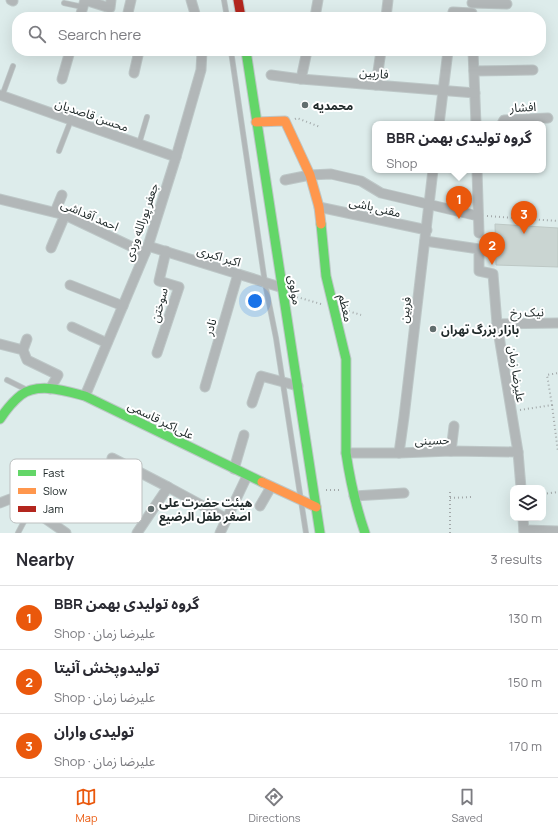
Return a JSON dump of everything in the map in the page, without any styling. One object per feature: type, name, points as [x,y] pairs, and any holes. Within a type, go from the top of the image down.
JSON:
[{"type":"street","points":[[82,12],[85,0],[110,8],[111,0]]},
{"type":"street","points":[[128,12],[131,0]]},
{"type":"street","points":[[191,0],[195,12]]},
{"type":"street","points":[[238,0],[240,12]]},
{"type":"street","points":[[316,12],[318,0]]},
{"type":"street","points":[[387,12],[388,0]]},
{"type":"street","points":[[453,12],[507,4]]},
{"type":"street","points":[[62,79],[69,56]]},
{"type":"street","points":[[134,73],[138,56]]},
{"type":"street","name":"جعفر پورالله وردی","points":[[85,396],[146,249],[176,157],[201,70],[202,56]]},
{"type":"street","name":"مولوی","points":[[247,56],[320,533]]},
{"type":"street","points":[[301,79],[306,56]]},
{"type":"street","points":[[376,85],[380,56]]},
{"type":"street","points":[[439,121],[447,56]]},
{"type":"street","points":[[474,56],[476,121]]},
{"type":"street","points":[[474,71],[533,70]]},
{"type":"street","name":"فاربین","points":[[271,75],[301,79],[475,93]]},
{"type":"street","name":"محسن قاصدیان","points":[[1,96],[176,157]]},
{"type":"street","name":"افشار","points":[[504,121],[548,118]]},
{"type":"street","points":[[256,122],[284,121]]},
{"type":"street","name":"معظم","points":[[284,121],[310,174],[319,207],[326,276],[346,359],[346,453],[360,519],[365,533]]},
{"type":"street","name":"فربین","points":[[399,453],[433,173]]},
{"type":"street","points":[[477,173],[479,233]]},
{"type":"street","points":[[285,180],[310,174],[331,174],[361,181],[381,193],[478,216]]},
{"type":"street","points":[[55,212],[62,195]]},
{"type":"street","name":"احمد آقداشی","points":[[0,199],[65,215],[146,249]]},
{"type":"street","name":"مقنی باشی","points":[[319,207],[427,230]]},
{"type":"street","points":[[51,248],[65,215]]},
{"type":"street","name":"علیرضا زمان","points":[[425,241],[479,249],[479,271],[493,274],[497,324],[518,452],[521,485]]},
{"type":"street","name":"اکبر اکبری","points":[[146,249],[166,251],[265,283],[283,291]]},
{"type":"street","name":"سوختن","points":[[157,353],[178,287],[159,280],[166,251]]},
{"type":"street","name":"نادر","points":[[205,387],[238,274]]},
{"type":"street","points":[[70,285],[123,306]]},
{"type":"street","name":"نیک رخ","points":[[497,324],[558,323]]},
{"type":"street","points":[[72,327],[107,343]]},
{"type":"street","points":[[27,339],[23,350],[27,360],[58,375],[50,389]]},
{"type":"street","points":[[0,344],[23,350]]},
{"type":"street","points":[[252,403],[261,376],[298,386]]},
{"type":"street","name":"علی‌اکبر قاسمی","points":[[0,419],[11,404],[22,394],[38,388],[63,390],[85,396],[247,476],[316,507]]},
{"type":"street","points":[[451,451],[454,426]]},
{"type":"street","points":[[234,469],[244,436]]},
{"type":"street","name":"حسینی","points":[[346,453],[451,451],[518,452]]},
{"type":"street","points":[[142,474],[227,519]]},
{"type":"street","points":[[220,533],[247,476]]},
{"type":"street","points":[[137,533],[168,487]]},
{"type":"street","points":[[260,506],[271,487]]},
{"type":"street","points":[[354,493],[404,493]]},
{"type":"street","points":[[1,504],[10,499]]},
{"type":"street","points":[[523,521],[524,532],[558,531]]},
{"type":"street","points":[[52,523],[66,533]]},
{"type":"lane","points":[[224,0],[225,12]]},
{"type":"lane","points":[[64,3],[83,7]]},
{"type":"lane","points":[[232,56],[265,283],[276,338],[306,533]]},
{"type":"lane","points":[[1,96],[12,66]]},
{"type":"lane","points":[[139,144],[147,117]]},
{"type":"lane","points":[[59,151],[71,120]]},
{"type":"lane","points":[[7,380],[29,391]]},
{"type":"lane","points":[[18,533],[23,523]]},
{"type":"path","points":[[284,121],[297,118],[320,127]]},
{"type":"path","points":[[478,216],[558,221]]},
{"type":"path","points":[[283,291],[361,315]]},
{"type":"path","points":[[558,373],[547,374],[558,452]]},
{"type":"path","points":[[511,412],[552,405]]},
{"type":"path","points":[[313,489],[354,493]]},
{"type":"path","points":[[450,492],[450,533]]},
{"type":"path","points":[[546,494],[558,492]]},
{"type":"path","points":[[450,498],[472,497]]},
{"type":"building","points":[[495,224],[558,228],[558,267],[496,265]]},
{"type":"traffic: fast","points":[[247,56],[320,533]]},
{"type":"traffic: fast","points":[[321,224],[326,276],[346,359],[346,453],[349,473],[365,533]]},
{"type":"traffic: fast","points":[[0,419],[15,400],[28,391],[44,388],[69,392],[85,396],[262,482]]},
{"type":"traffic: slow","points":[[256,122],[285,121],[310,175],[319,207],[321,224]]},
{"type":"traffic: slow","points":[[262,482],[316,507]]},
{"type":"traffic: jam","points":[[238,0],[240,12]]},
{"type":"place","name":"محمدیه","points":[[305,105]]},
{"type":"place","name":"BBR گروه تولیدی بهمن","points":[[459,219]]},
{"type":"place","name":"تولیدی واران","points":[[524,234]]},
{"type":"place","name":"تولیدوپخش آنیتا","points":[[492,265]]},
{"type":"place","name":"بازار بزرگ تهران","points":[[433,329]]},
{"type":"place","name":"هیئت حضرت علی اصغر طفل الرضیع","points":[[151,509]]}]
